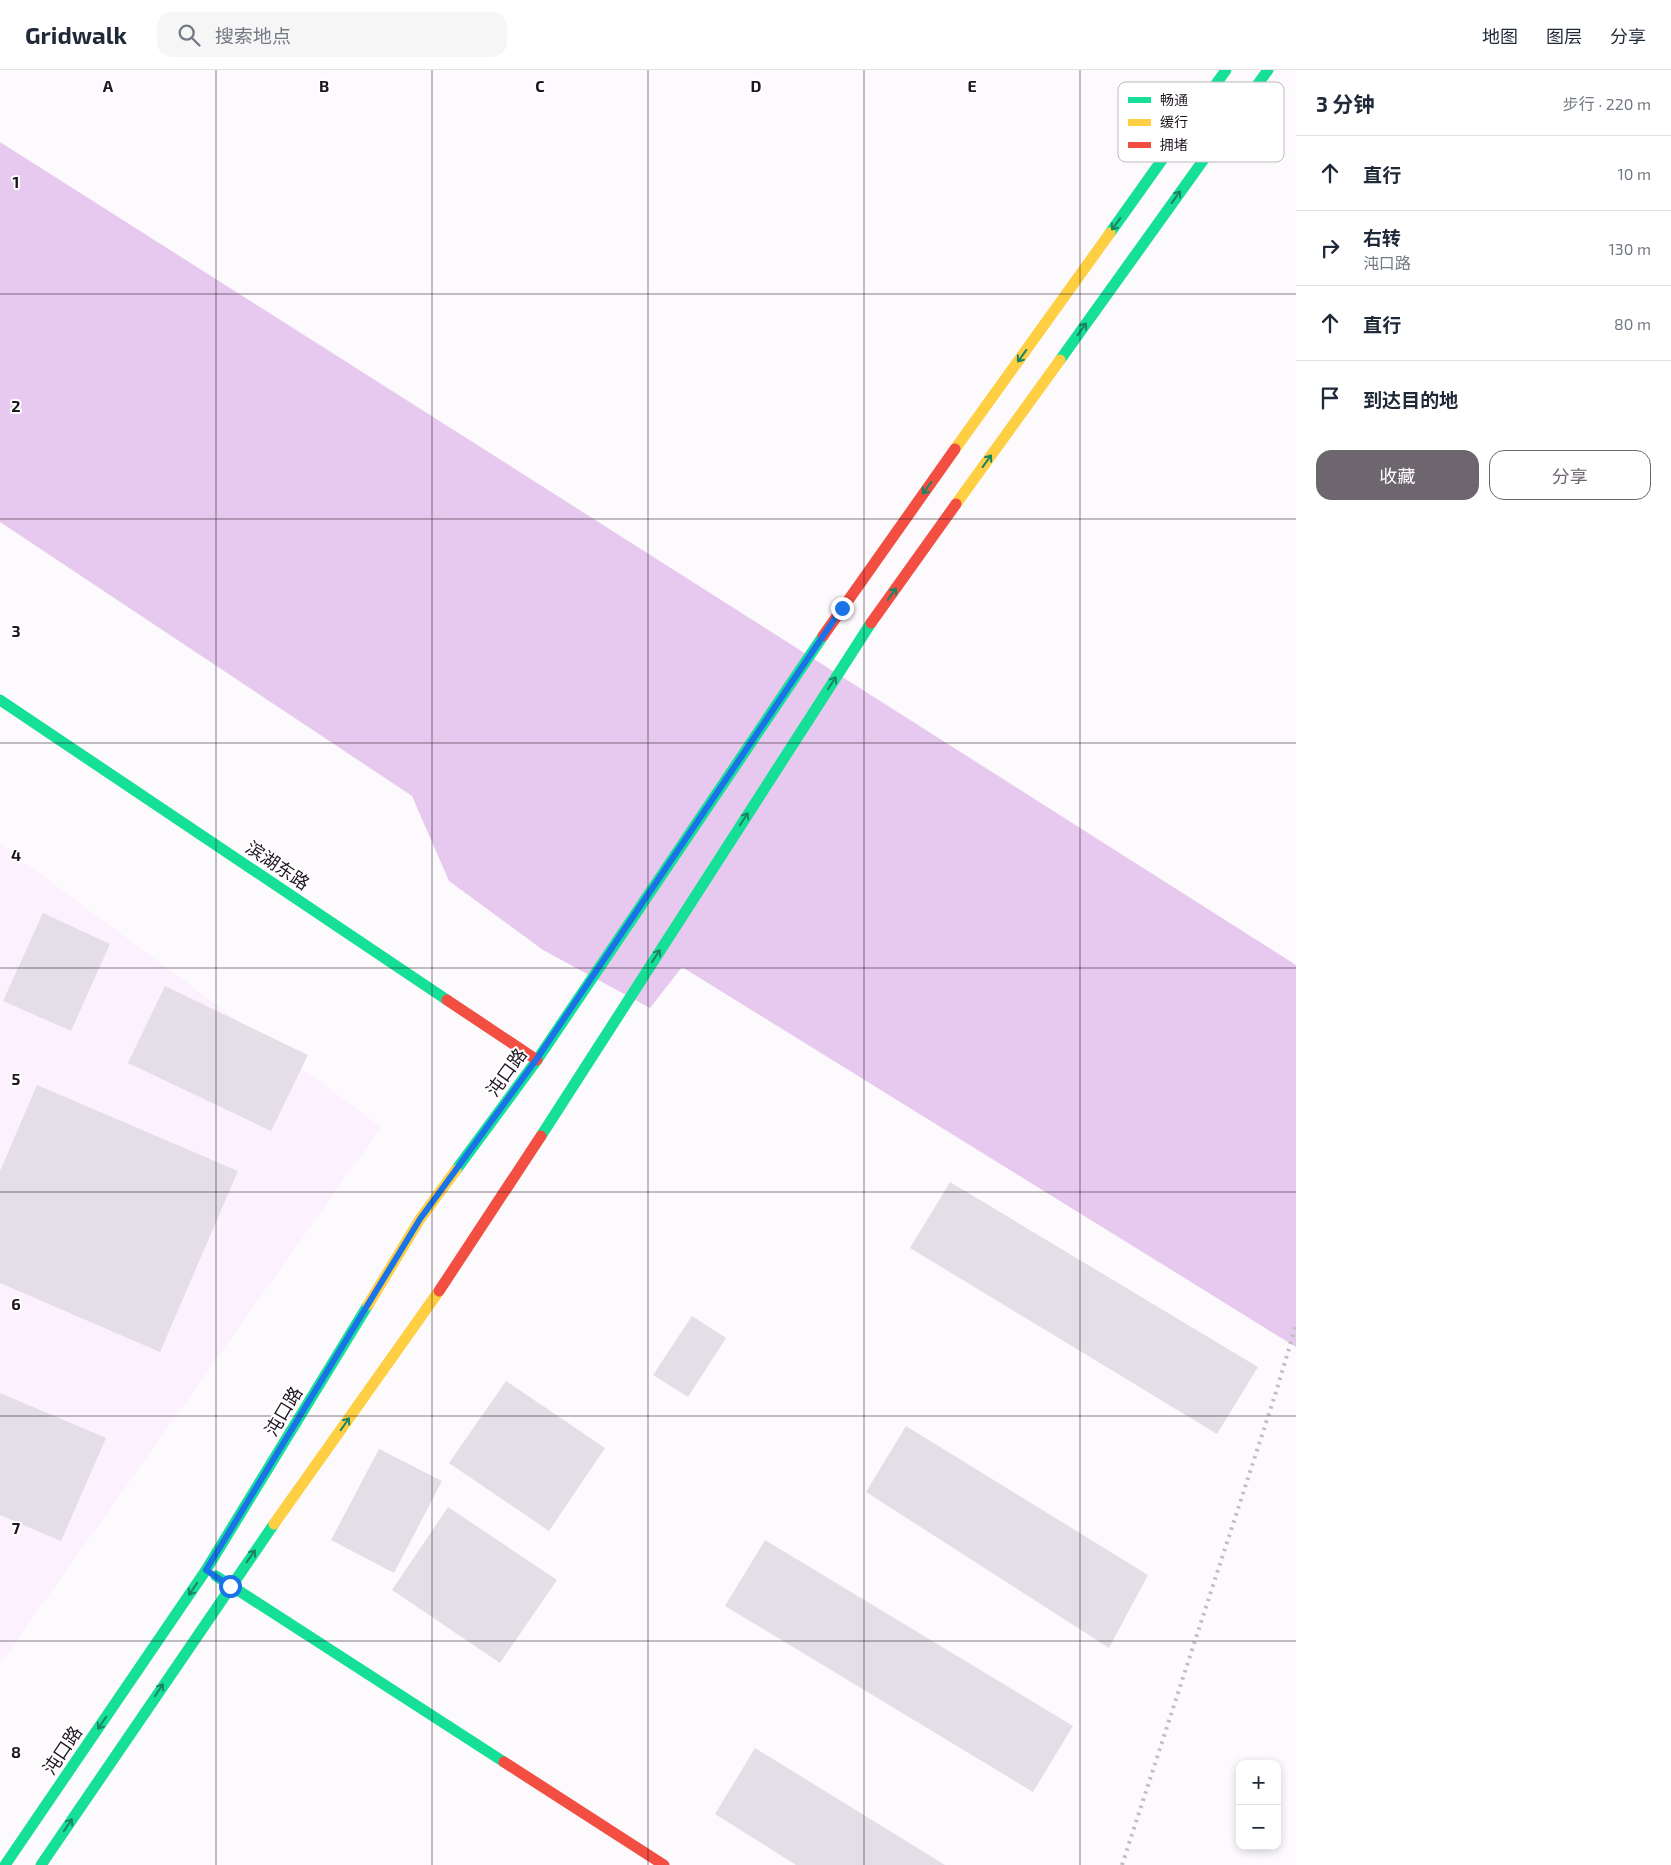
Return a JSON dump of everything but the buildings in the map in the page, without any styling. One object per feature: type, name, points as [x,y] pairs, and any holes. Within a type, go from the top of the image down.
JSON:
[{"type":"main road","name":"沌口路","points":[[1217,82],[1226,70]]},
{"type":"main road","points":[[1259,82],[1268,70]]},
{"type":"main road","name":"沌口路","points":[[5,1865],[206,1570],[420,1219],[536,1060],[842,608],[1160,162]]},
{"type":"main road","points":[[40,1865],[230,1586],[460,1261],[864,633],[1202,162]]},
{"type":"main road","name":"滨湖东路","points":[[0,700],[536,1060]]},
{"type":"main road","points":[[206,1570],[664,1865]]},
{"type":"shaded area","points":[[0,142],[1296,965],[1296,1347],[682,967],[650,1008],[543,950],[449,881],[412,796],[0,522]]},
{"type":"shaded area","points":[[0,844],[381,1127],[0,1664]]},
{"type":"railway","points":[[1122,1865],[1276,1392],[1296,1325]]},
{"type":"traffic: fast","points":[[1217,82],[1226,70]]},
{"type":"traffic: fast","points":[[1259,82],[1268,70]]},
{"type":"traffic: fast","points":[[1110,233],[1161,162]]},
{"type":"traffic: fast","points":[[1060,360],[1202,162]]},
{"type":"traffic: fast","points":[[541,1136],[871,623]]},
{"type":"traffic: fast","points":[[456,1170],[537,1060],[823,636]]},
{"type":"traffic: fast","points":[[0,700],[447,1000]]},
{"type":"traffic: fast","points":[[5,1865],[206,1570],[368,1305]]},
{"type":"traffic: fast","points":[[41,1865],[274,1524]]},
{"type":"traffic: fast","points":[[216,1576],[504,1762]]},
{"type":"traffic: slow","points":[[955,449],[1110,233]]},
{"type":"traffic: slow","points":[[956,504],[1060,360]]},
{"type":"traffic: slow","points":[[368,1305],[420,1219],[456,1170]]},
{"type":"traffic: slow","points":[[274,1524],[439,1291]]},
{"type":"traffic: jam","points":[[823,636],[955,449]]},
{"type":"traffic: jam","points":[[871,623],[956,504]]},
{"type":"traffic: jam","points":[[447,1000],[537,1060]]},
{"type":"traffic: jam","points":[[439,1291],[541,1136]]},
{"type":"traffic: jam","points":[[504,1762],[664,1865]]},
{"type":"route","points":[[230,1586],[206,1570],[420,1219],[536,1060],[842,608]]}]
